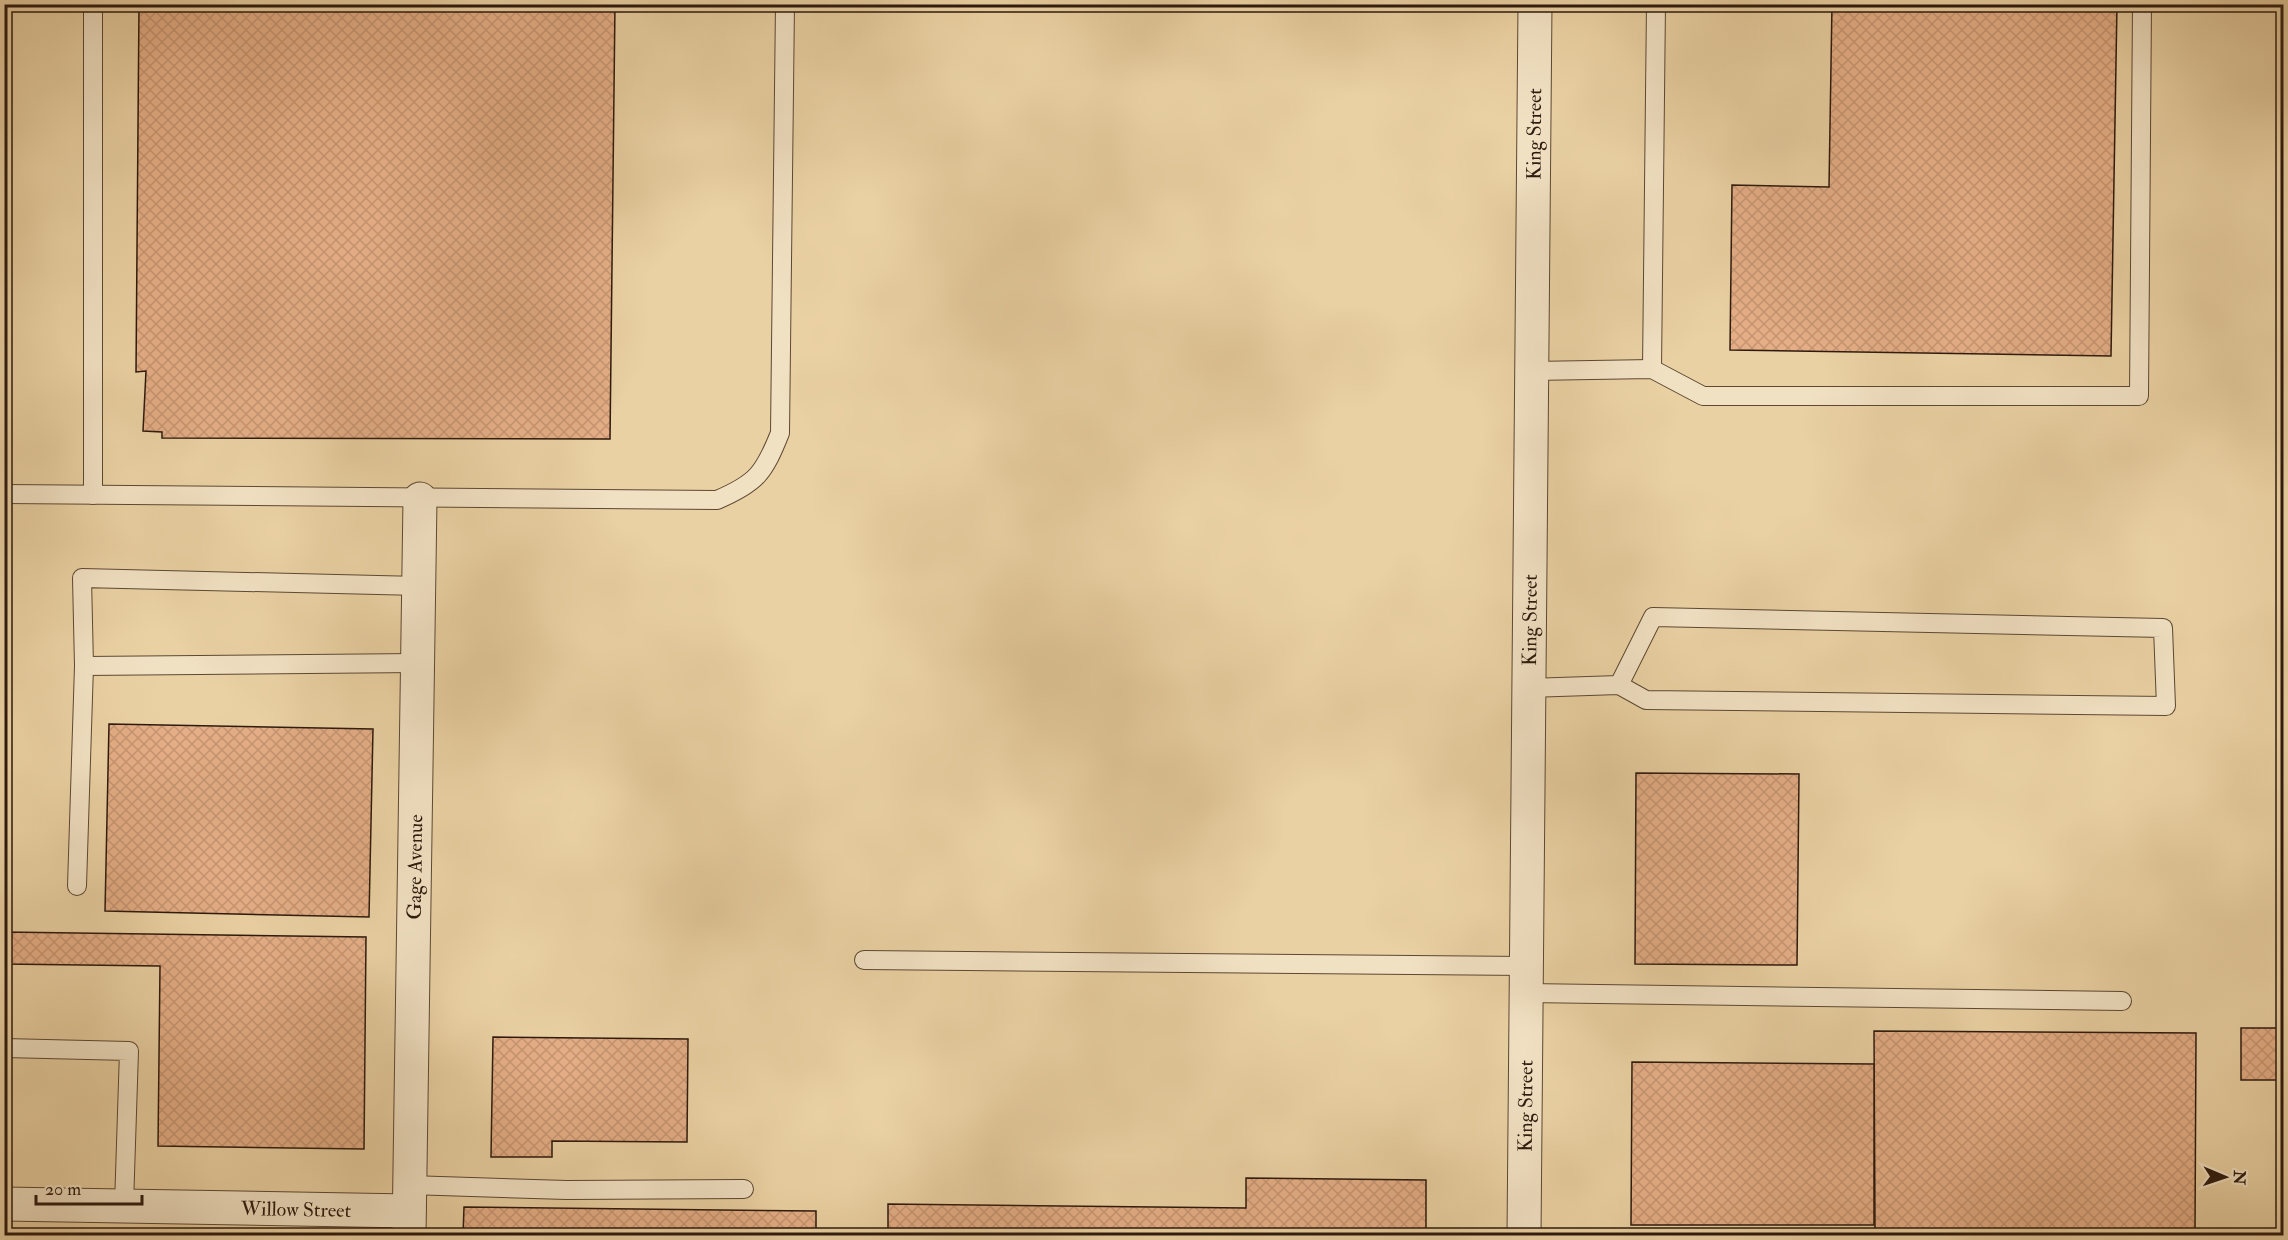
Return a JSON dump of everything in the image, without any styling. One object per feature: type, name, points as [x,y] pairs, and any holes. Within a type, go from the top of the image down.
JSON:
[{"type":"street","name":"King Street","points":[[1524,1236],[1535,4]]},
{"type":"street","name":"Gage Avenue","points":[[409,1211],[420,499]]},
{"type":"street","name":"Willow Street","points":[[4,1204],[409,1211]]},
{"type":"lane","points":[[93,4],[93,495]]},
{"type":"lane","points":[[4,494],[717,500],[745,488],[767,465],[780,433],[785,4]]},
{"type":"lane","points":[[1652,369],[1656,4]]},
{"type":"lane","points":[[1532,370],[1652,369],[1702,396],[2139,396],[2142,4]]},
{"type":"lane","points":[[77,886],[84,666],[82,578],[418,586]]},
{"type":"lane","points":[[1528,688],[1619,685],[1646,700],[2166,706],[2163,628],[1653,617],[1619,685]]},
{"type":"lane","points":[[84,666],[417,663]]},
{"type":"lane","points":[[864,960],[1526,979],[2122,1001]]},
{"type":"lane","points":[[4,1048],[129,1051],[124,1205]]},
{"type":"lane","points":[[409,1211],[567,1190],[744,1189]]},
{"type":"building","points":[[4,4],[7,4],[5,113],[4,113]]},
{"type":"building","points":[[139,4],[615,4],[610,439],[162,438],[162,432],[143,431],[146,371],[136,372]]},
{"type":"building","points":[[1832,4],[2117,4],[2111,356],[1730,350],[1732,185],[1829,187]]},
{"type":"building","points":[[109,724],[373,729],[369,917],[105,911]]},
{"type":"building","points":[[1636,773],[1799,774],[1797,965],[1635,964]]},
{"type":"building","points":[[4,932],[366,937],[364,1149],[158,1146],[160,966],[4,964]]},
{"type":"building","points":[[2241,1028],[2284,1028],[2284,1080],[2241,1080]]},
{"type":"building","points":[[1874,1031],[2196,1033],[2195,1233],[1875,1232]]},
{"type":"building","points":[[493,1037],[688,1039],[687,1142],[552,1141],[552,1157],[491,1157]]},
{"type":"building","points":[[1632,1062],[1874,1064],[1874,1225],[1631,1225]]},
{"type":"building","points":[[1246,1178],[1426,1180],[1426,1236],[888,1236],[888,1204],[1246,1208]]},
{"type":"building","points":[[464,1207],[816,1211],[816,1236],[463,1236]]},
{"type":"building","points":[[1631,1234],[1794,1236],[1631,1236]]}]
